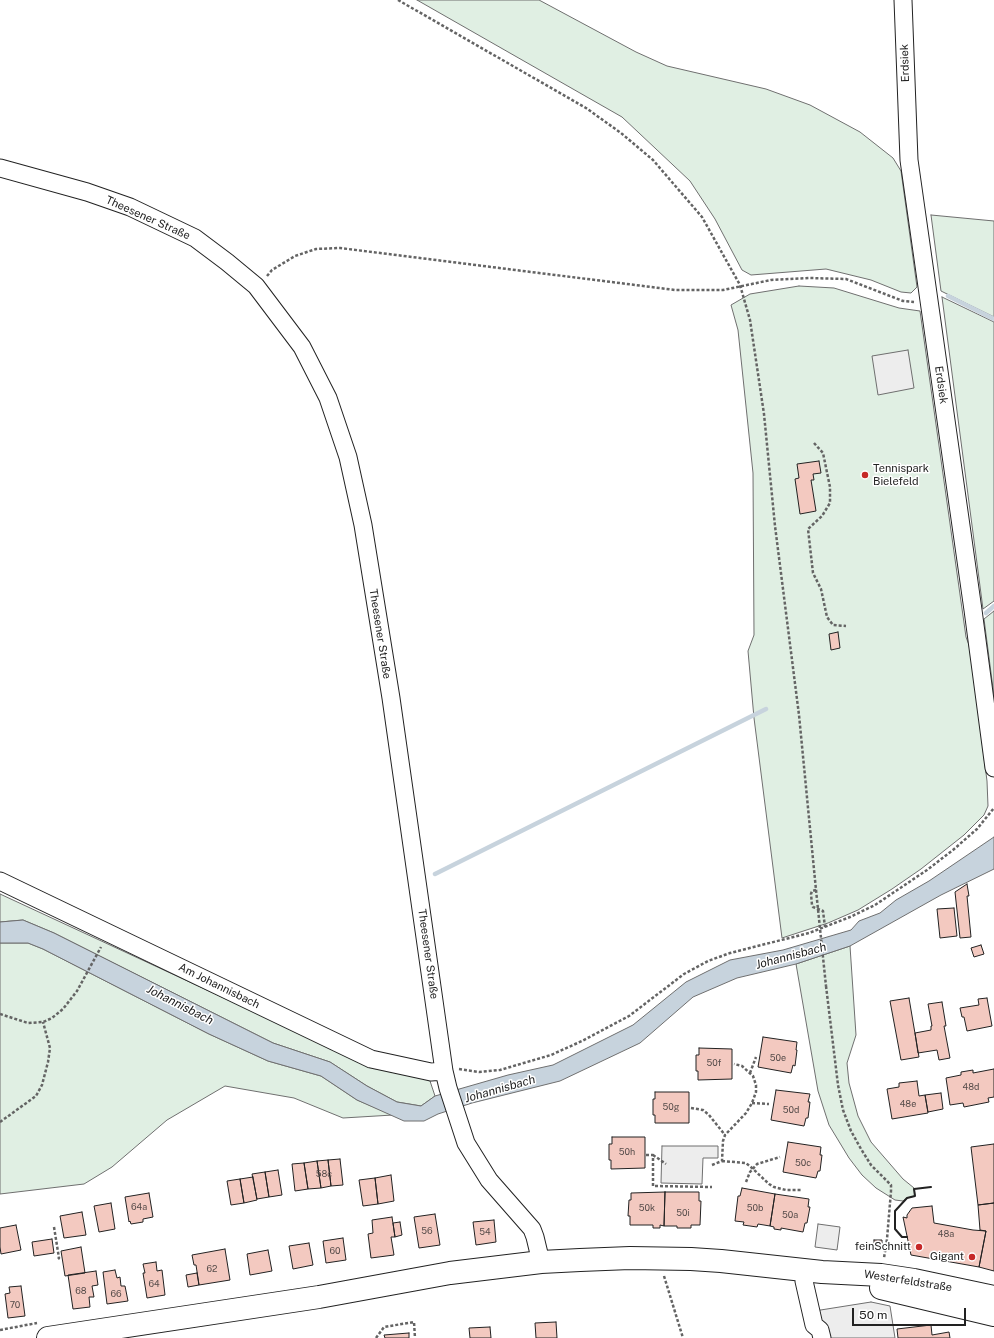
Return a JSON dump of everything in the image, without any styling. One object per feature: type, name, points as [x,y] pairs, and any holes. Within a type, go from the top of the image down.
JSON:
[{"type":"main road","name":"Westerfeldstraße","points":[[48,1338],[333,1294],[443,1274],[541,1262],[630,1258],[721,1261],[813,1271],[881,1275],[914,1280],[994,1298]]},
{"type":"main road","name":"Westerfeldstraße","points":[[813,1271],[994,1315]]},
{"type":"street","name":"Erdsiek","points":[[903,0],[909,160],[994,768]]},
{"type":"street","name":"Theesener Straße","points":[[0,168],[88,192],[130,207],[195,238],[256,286],[305,353],[328,398],[348,457],[363,525],[391,698],[444,1071],[456,1116],[466,1143],[489,1180],[532,1229],[536,1237],[541,1262]]},
{"type":"street","name":"Am Johannisbach","points":[[0,881],[371,1059],[431,1072],[444,1071]]},
{"type":"street","points":[[813,1271],[804,1281],[814,1325],[820,1330],[822,1338]]},
{"type":"path","points":[[398,0],[586,108],[621,133],[653,160],[702,217],[740,285],[750,320],[764,414],[775,526],[799,715],[826,986],[838,1085],[843,1110],[851,1131],[872,1165],[891,1185],[892,1191],[883,1263]]},
{"type":"path","points":[[256,286],[272,270],[295,256],[316,249],[340,248],[675,290],[723,290],[740,285],[771,280],[809,278],[846,279],[903,302],[929,302]]},
{"type":"path","points":[[814,443],[823,453],[830,488],[830,503],[822,516],[808,530],[813,573],[821,590],[827,616],[833,625],[846,626]]},
{"type":"path","points":[[444,1071],[457,1069],[479,1072],[500,1070],[551,1055],[582,1041],[629,1016],[684,974],[708,962],[730,953],[784,940],[825,927],[875,905],[927,870],[966,840],[987,818],[994,808]]},
{"type":"path","points":[[816,890],[812,891],[811,894],[812,905],[813,907],[823,911],[825,927]]},
{"type":"path","points":[[0,1014],[28,1023],[42,1022],[52,1018],[63,1008],[77,991],[102,946]]},
{"type":"path","points":[[0,1122],[36,1096],[42,1085],[50,1048],[42,1022]]},
{"type":"path","points":[[750,1073],[756,1057]]},
{"type":"path","points":[[722,1161],[723,1141],[726,1135],[746,1113],[756,1092],[756,1085],[753,1076],[742,1066],[734,1064]]},
{"type":"path","points":[[752,1103],[770,1104]]},
{"type":"path","points":[[691,1108],[703,1110],[726,1135]]},
{"type":"path","points":[[646,1155],[653,1155],[666,1164]]},
{"type":"path","points":[[653,1155],[653,1186],[712,1187]]},
{"type":"path","points":[[746,1182],[752,1168],[757,1164],[780,1157]]},
{"type":"path","points":[[712,1165],[722,1161],[746,1163],[774,1187],[786,1190],[802,1190]]},
{"type":"path","points":[[54,1227],[58,1259]]},
{"type":"path","points":[[658,1258],[683,1338]]},
{"type":"path","points":[[376,1338],[384,1327],[414,1322],[415,1338]]},
{"type":"green space","points":[[417,0],[539,0],[636,52],[667,66],[766,89],[810,105],[860,132],[893,158],[901,171],[917,287],[911,293],[901,292],[871,280],[826,269],[751,275],[742,270],[715,219],[690,181],[622,117]]},
{"type":"green space","points":[[931,215],[994,221],[994,317],[941,291]]},
{"type":"green space","points":[[799,286],[834,288],[899,308],[920,311],[966,637],[972,662],[987,781],[988,806],[984,815],[964,835],[921,869],[892,889],[858,910],[828,923],[782,938],[754,718],[748,651],[754,635],[753,473],[738,330],[731,305],[750,294]]},
{"type":"green space","points":[[942,297],[994,322],[994,601],[983,609]]},
{"type":"green space","points":[[994,611],[994,696],[984,619]]},
{"type":"green space","points":[[0,894],[319,1042],[428,1075],[435,1096],[421,1106],[397,1102],[367,1086],[330,1062],[273,1043],[54,933],[23,920],[0,922]]},
{"type":"green space","points":[[0,943],[28,943],[43,949],[209,1034],[268,1061],[321,1076],[357,1100],[393,1115],[343,1118],[294,1098],[225,1086],[167,1120],[112,1167],[84,1184],[0,1194]]},
{"type":"green space","points":[[850,946],[856,1035],[847,1063],[849,1083],[858,1116],[871,1142],[903,1179],[914,1188],[915,1196],[907,1198],[903,1201],[895,1200],[876,1188],[862,1175],[849,1158],[829,1125],[818,1091],[796,964]]},
{"type":"shaded area","points":[[908,350],[914,388],[878,395],[872,356]]},
{"type":"shaded area","points":[[662,1146],[718,1146],[718,1158],[703,1158],[702,1184],[661,1183]]},
{"type":"shaded area","points":[[818,1224],[840,1227],[837,1250],[815,1247]]},
{"type":"shaded area","points":[[871,1302],[890,1306],[895,1338],[813,1338],[808,1312]]},
{"type":"water","name":"Johannisbach","points":[[994,837],[994,869],[941,895],[850,946],[796,964],[737,978],[693,997],[640,1043],[560,1081],[472,1103],[438,1114],[424,1121],[404,1121],[357,1100],[321,1076],[268,1061],[209,1034],[43,949],[28,943],[0,943],[0,922],[23,920],[54,933],[273,1043],[330,1062],[367,1086],[397,1102],[421,1106],[435,1096],[508,1075],[553,1065],[633,1025],[686,982],[730,960],[783,950],[851,930],[859,921],[880,913],[896,900],[929,881]]},
{"type":"building","points":[[819,461],[821,473],[813,474],[814,480],[811,480],[816,511],[800,514],[795,479],[799,478],[797,464]]},
{"type":"building","points":[[838,632],[840,648],[831,650],[829,634]]},
{"type":"building","points":[[967,884],[971,937],[960,938],[955,892]]},
{"type":"building","points":[[954,908],[957,936],[940,938],[937,909]]},
{"type":"building","points":[[981,945],[984,954],[974,957],[971,948]]},
{"type":"building","points":[[909,998],[919,1057],[901,1060],[890,1001]]},
{"type":"building","points":[[987,998],[992,1026],[967,1031],[964,1017],[962,1017],[960,1008],[979,1005],[978,999]]},
{"type":"building","points":[[942,1002],[946,1026],[944,1026],[950,1058],[939,1060],[937,1050],[918,1053],[915,1033],[931,1030],[932,1026],[928,1004]]},
{"type":"building","points":[[763,1037],[797,1042],[795,1066],[793,1065],[791,1073],[758,1067]]},
{"type":"building","points":[[699,1048],[732,1049],[732,1079],[698,1080],[698,1071],[696,1071],[696,1055],[699,1055]]},
{"type":"building","points":[[994,1069],[994,1097],[988,1098],[989,1102],[964,1107],[963,1103],[950,1105],[946,1078],[961,1075],[961,1072],[973,1070],[973,1073]]},
{"type":"building","points":[[917,1081],[919,1096],[925,1095],[928,1113],[892,1119],[887,1089],[899,1087],[899,1083]]},
{"type":"building","points":[[776,1090],[810,1094],[808,1102],[810,1102],[808,1118],[806,1118],[804,1126],[771,1120]]},
{"type":"building","points":[[655,1092],[689,1092],[689,1123],[655,1123],[655,1115],[653,1115],[653,1099],[655,1099]]},
{"type":"building","points":[[941,1093],[943,1109],[928,1112],[925,1095]]},
{"type":"building","points":[[612,1137],[645,1137],[645,1168],[611,1169],[611,1160],[609,1160],[609,1144],[612,1144]]},
{"type":"building","points":[[788,1142],[821,1147],[820,1155],[822,1155],[820,1171],[818,1171],[816,1178],[783,1172]]},
{"type":"building","points":[[994,1144],[994,1203],[978,1205],[971,1147]]},
{"type":"building","points":[[340,1159],[343,1185],[331,1186],[328,1160]]},
{"type":"building","points":[[328,1160],[331,1186],[321,1188],[317,1161]]},
{"type":"building","points":[[317,1161],[321,1188],[308,1189],[304,1163]]},
{"type":"building","points":[[304,1163],[308,1189],[295,1191],[292,1164]]},
{"type":"building","points":[[278,1170],[282,1195],[269,1197],[265,1172]]},
{"type":"building","points":[[265,1172],[269,1197],[257,1199],[252,1174]]},
{"type":"building","points":[[391,1175],[394,1201],[378,1204],[375,1178]]},
{"type":"building","points":[[253,1177],[257,1200],[244,1203],[240,1179]]},
{"type":"building","points":[[375,1178],[378,1204],[363,1206],[359,1180]]},
{"type":"building","points":[[240,1179],[244,1203],[231,1205],[227,1181]]},
{"type":"building","points":[[742,1188],[775,1194],[770,1226],[758,1224],[757,1227],[743,1225],[744,1222],[735,1221],[738,1196],[740,1196]]},
{"type":"building","points":[[665,1192],[699,1192],[699,1201],[701,1201],[700,1225],[691,1225],[691,1228],[664,1226]]},
{"type":"building","points":[[665,1192],[664,1226],[660,1225],[660,1228],[653,1228],[653,1225],[630,1225],[630,1216],[628,1216],[631,1193]]},
{"type":"building","points":[[149,1193],[153,1217],[143,1219],[143,1222],[131,1224],[130,1221],[129,1222],[125,1197]]},
{"type":"building","points":[[775,1194],[809,1199],[808,1207],[810,1207],[807,1223],[805,1223],[803,1232],[781,1228],[781,1230],[774,1229],[774,1227],[770,1226]]},
{"type":"building","points":[[111,1203],[115,1229],[99,1232],[94,1206]]},
{"type":"building","points":[[994,1203],[994,1271],[979,1267],[986,1231],[980,1230],[978,1205]]},
{"type":"building","points":[[932,1206],[934,1223],[986,1231],[979,1267],[911,1255],[903,1217],[907,1218],[907,1215],[912,1208]]},
{"type":"building","points":[[82,1212],[86,1235],[64,1238],[60,1216]]},
{"type":"building","points":[[435,1214],[440,1245],[419,1248],[414,1217]]},
{"type":"building","points":[[392,1217],[395,1237],[391,1237],[394,1255],[371,1258],[368,1234],[373,1233],[372,1220]]},
{"type":"building","points":[[494,1220],[496,1242],[476,1245],[473,1222]]},
{"type":"building","points":[[400,1222],[402,1235],[395,1237],[393,1223]]},
{"type":"building","points":[[16,1225],[21,1250],[1,1254],[0,1228]]},
{"type":"building","points":[[343,1238],[346,1260],[326,1263],[323,1241]]},
{"type":"building","points":[[52,1239],[54,1253],[34,1256],[32,1242]]},
{"type":"building","points":[[874,1240],[882,1240],[882,1247],[874,1247]]},
{"type":"building","points":[[309,1243],[313,1265],[293,1269],[289,1246]]},
{"type":"building","points":[[81,1247],[85,1273],[65,1276],[61,1251]]},
{"type":"building","points":[[225,1249],[230,1280],[199,1285],[196,1265],[194,1265],[192,1255]]},
{"type":"building","points":[[268,1250],[272,1271],[250,1275],[247,1254]]},
{"type":"building","points":[[156,1262],[157,1271],[162,1270],[165,1295],[147,1298],[143,1264]]},
{"type":"building","points":[[115,1270],[117,1278],[120,1277],[121,1286],[125,1286],[128,1301],[107,1304],[103,1272]]},
{"type":"building","points":[[96,1271],[98,1285],[92,1286],[94,1297],[89,1297],[90,1307],[73,1309],[68,1275]]},
{"type":"building","points":[[197,1273],[199,1285],[188,1287],[186,1275]]},
{"type":"building","points":[[21,1286],[25,1316],[8,1318],[5,1294],[10,1293],[9,1287]]},
{"type":"building","points":[[556,1322],[557,1338],[536,1338],[535,1323]]},
{"type":"building","points":[[931,1325],[932,1335],[949,1332],[950,1338],[898,1338],[897,1329]]},
{"type":"building","points":[[490,1327],[491,1338],[470,1338],[469,1328]]},
{"type":"building","points":[[409,1333],[409,1338],[385,1338],[384,1335]]},
{"type":"waterway","points":[[948,296],[994,319]]},
{"type":"waterway","points":[[986,613],[994,606]]},
{"type":"waterway","points":[[435,874],[766,709]]},
{"type":"wall","points":[[907,1237],[902,1237],[895,1229],[895,1211],[907,1198],[915,1196],[914,1189],[931,1187]]},
{"type":"place","name":"Tennispark Bielefeld","points":[[865,475]]},
{"type":"place","name":"feinSchnitt","points":[[919,1247]]},
{"type":"place","name":"Gigant","points":[[972,1257]]}]
